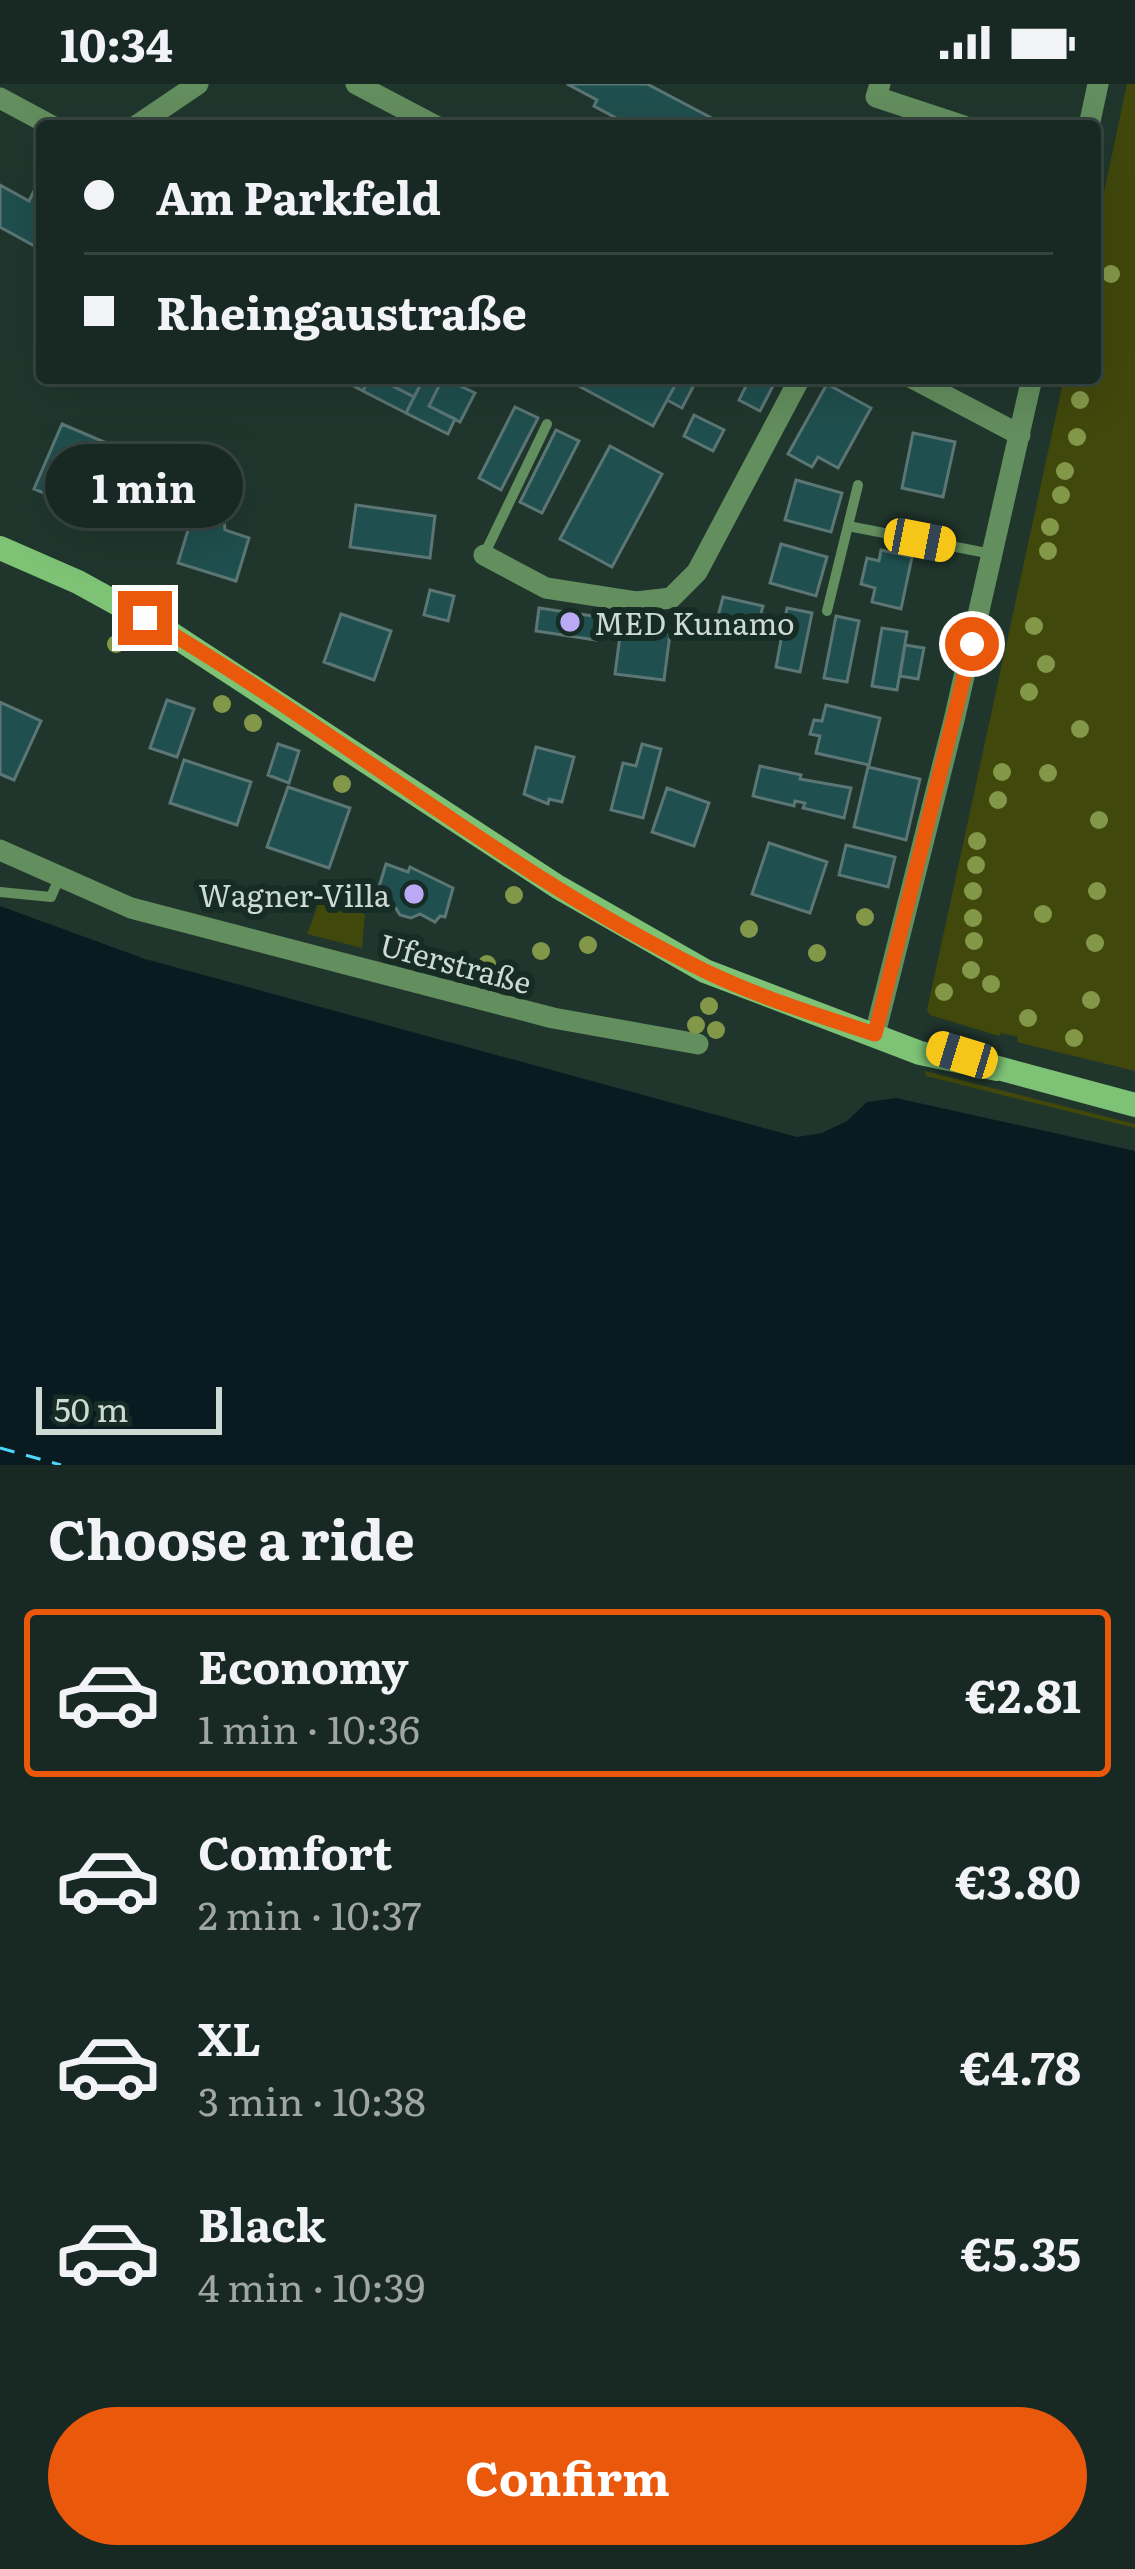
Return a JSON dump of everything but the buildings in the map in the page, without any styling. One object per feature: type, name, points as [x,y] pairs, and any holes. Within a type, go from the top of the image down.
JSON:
[{"type":"street","points":[[145,120],[198,84]]},
{"type":"street","points":[[356,84],[425,120]]},
{"type":"street","points":[[880,84],[876,98],[945,120]]},
{"type":"street","points":[[1090,120],[1098,84]]},
{"type":"street","points":[[0,98],[41,120]]},
{"type":"street","points":[[484,555],[546,588],[636,602],[670,598],[697,572],[797,384]]},
{"type":"street","points":[[923,384],[1019,435]]},
{"type":"street","points":[[881,1037],[1031,384]]},
{"type":"street","points":[[0,548],[78,582],[167,631],[629,930],[705,971],[920,1053],[1135,1106]]},
{"type":"street","name":"Uferstraße","points":[[0,850],[153,914],[553,1018],[698,1044]]},
{"type":"lane","points":[[484,555],[547,424]]},
{"type":"lane","points":[[826,611],[858,485]]},
{"type":"lane","points":[[848,526],[992,554]]},
{"type":"lane","points":[[0,892],[51,897],[60,876]]},
{"type":"green space","points":[[1127,84],[1135,84],[1135,1071],[1017,1042],[1018,1037],[999,1036],[930,1015],[927,1010],[1063,384],[1101,384],[1101,206]]},
{"type":"green space","points":[[320,899],[357,908],[365,915],[362,948],[307,934]]},
{"type":"green space","points":[[925,1071],[1135,1124],[1135,1128],[926,1076]]},
{"type":"water","points":[[0,906],[145,959],[797,1137],[822,1133],[847,1121],[867,1102],[896,1098],[1135,1151],[1135,1465],[0,1465]]},
{"type":"ferry route","points":[[0,1448],[61,1465]]},
{"type":"place","name":"MED Kunamo","points":[[570,622]]},
{"type":"place","name":"Wagner-Villa","points":[[414,894]]},
{"type":"route","points":[[145,618],[612,920],[758,994],[875,1034],[972,644]]}]
